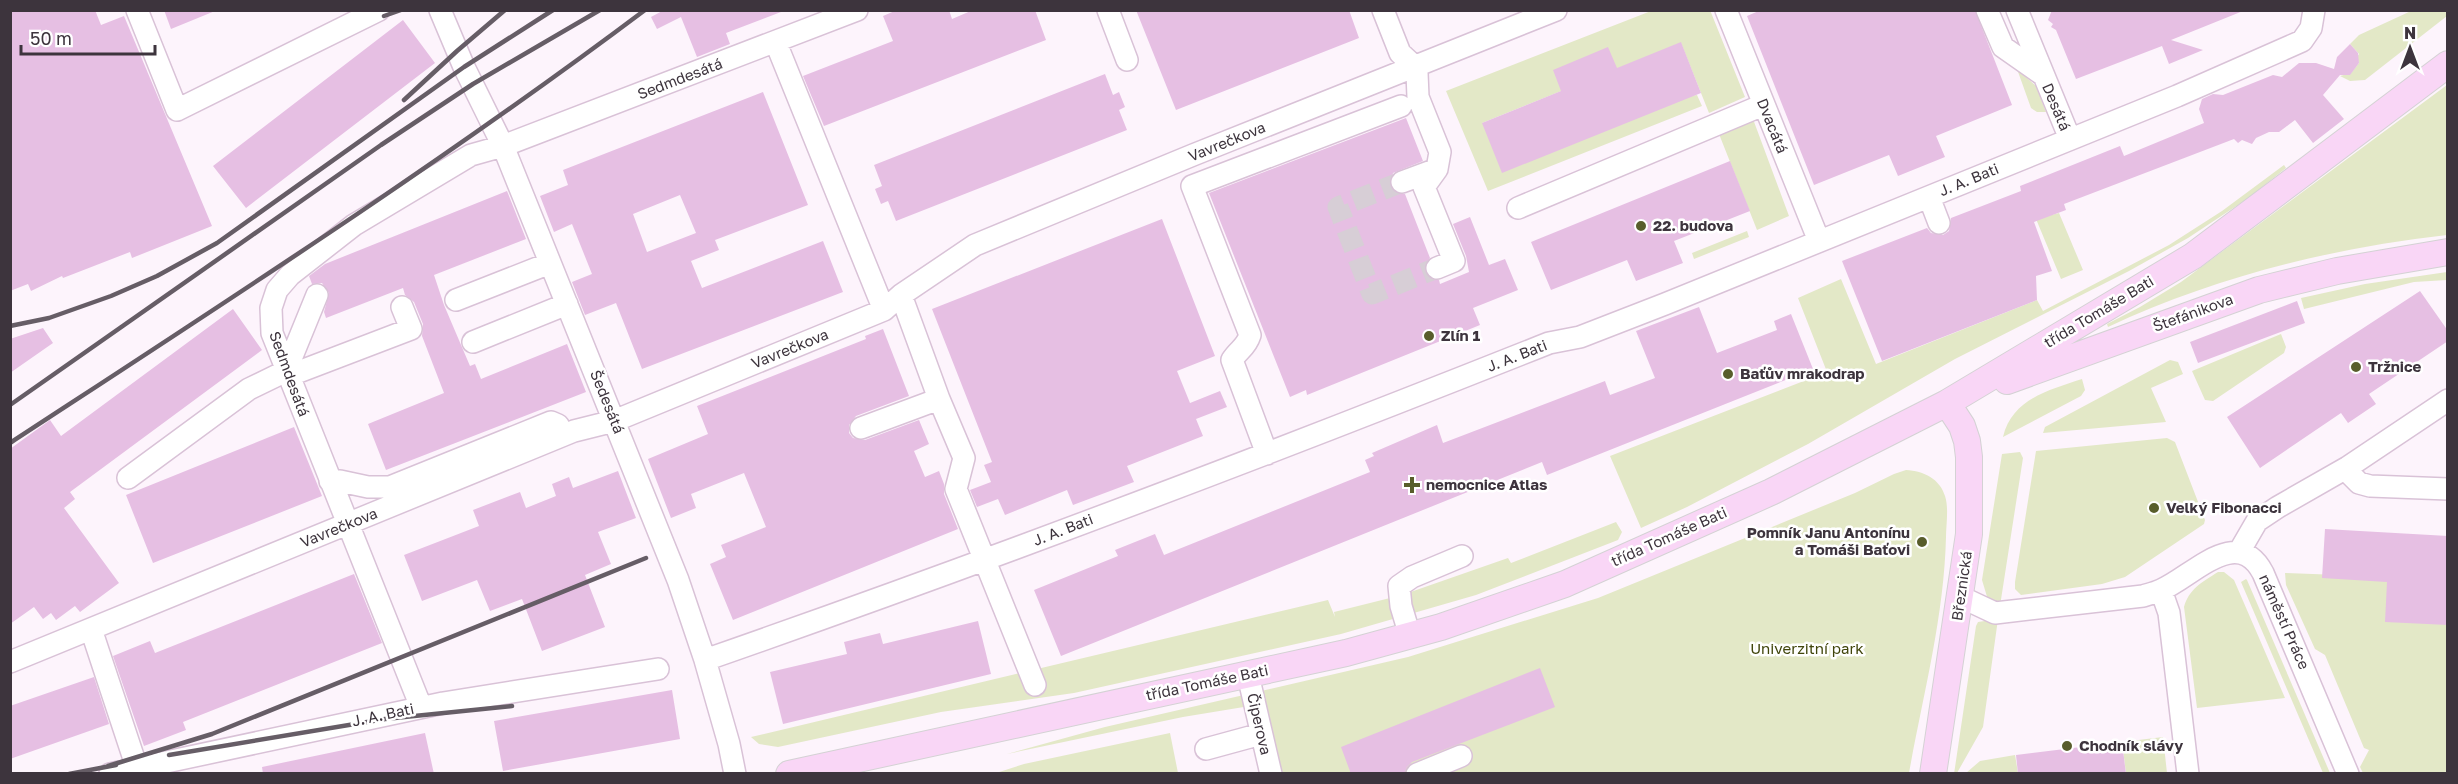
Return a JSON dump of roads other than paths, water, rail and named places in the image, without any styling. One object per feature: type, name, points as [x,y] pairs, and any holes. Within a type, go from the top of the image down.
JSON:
[{"type":"main road","name":"třída Tomáše Bati","points":[[789,774],[1346,653],[1492,610],[1576,579],[1771,492],[1947,403],[2193,256],[2448,64]]},
{"type":"main road","name":"Štefánikova","points":[[1947,403],[2259,290],[2337,271],[2448,252]]},
{"type":"main road","name":"Březnická","points":[[1933,774],[1969,534],[1970,457],[1962,426],[1947,403]]},
{"type":"street","points":[[137,10],[177,110],[379,10]]},
{"type":"street","points":[[440,10],[503,146]]},
{"type":"street","name":"Sedmdesátá","points":[[421,707],[272,333],[271,308],[277,290],[290,275],[354,225],[471,155],[503,146],[857,10]]},
{"type":"street","points":[[1108,10],[1128,60]]},
{"type":"street","points":[[1383,10],[1400,53],[1414,66],[1418,97],[1440,152],[1437,169],[1424,187],[1454,261],[1437,268]]},
{"type":"street","name":"Vavrečkova","points":[[10,662],[564,435],[614,421],[884,310],[901,295],[975,245],[1556,10]]},
{"type":"street","name":"Dvacátá","points":[[1725,10],[1819,241]]},
{"type":"street","name":"Desátá","points":[[1987,10],[2003,47],[2043,75]]},
{"type":"street","name":"Desátá","points":[[2017,10],[2070,139]]},
{"type":"street","name":"J. A. Bati","points":[[705,660],[986,560],[1267,454],[1545,345],[1591,333],[2177,96],[2302,41],[2308,36],[2313,18]]},
{"type":"street","points":[[776,43],[884,310]]},
{"type":"street","points":[[1518,208],[1763,105]]},
{"type":"street","points":[[1267,454],[1232,360],[1246,347],[1250,335],[1192,186],[1401,106]]},
{"type":"street","name":"Šedesátá","points":[[503,146],[678,580],[705,660],[729,744],[735,774]]},
{"type":"street","points":[[1402,182],[1437,169]]},
{"type":"street","points":[[1929,197],[1939,223]]},
{"type":"street","points":[[456,300],[550,263]]},
{"type":"street","points":[[287,374],[317,295]]},
{"type":"street","points":[[901,295],[939,399],[964,458],[956,489],[1035,685]]},
{"type":"street","points":[[473,342],[567,304]]},
{"type":"street","points":[[128,478],[249,389],[411,329],[402,307]]},
{"type":"street","points":[[861,428],[939,399]]},
{"type":"street","points":[[1961,597],[1995,613],[2106,601],[2161,590],[2217,557],[2239,552],[2257,521],[2348,467],[2448,400]]},
{"type":"street","points":[[330,481],[368,487],[390,487],[550,422],[558,425],[564,435]]},
{"type":"street","points":[[2348,467],[2348,472],[2359,483],[2370,486],[2448,489]]},
{"type":"street","name":"náměstí Práce","points":[[2239,552],[2251,557],[2263,573],[2348,774]]},
{"type":"street","points":[[1410,636],[1401,606],[1399,586],[1412,577],[1462,556]]},
{"type":"street","points":[[2161,590],[2169,613],[2188,774]]},
{"type":"street","points":[[90,629],[137,768]]},
{"type":"street","name":"J. A. Bati","points":[[110,774],[421,707],[658,669]]},
{"type":"street","name":"Čiperova","points":[[1248,675],[1271,774]]},
{"type":"street","points":[[1206,749],[1261,734]]},
{"type":"street","points":[[1417,774],[1461,756]]},
{"type":"tunnel","points":[[1402,182],[1338,207],[1372,294],[1437,268]]},
{"type":"railway","points":[[384,16],[401,10]]},
{"type":"railway","points":[[404,100],[505,10]]},
{"type":"railway","points":[[10,326],[49,318],[111,296],[157,276],[217,243],[464,67],[553,10]]},
{"type":"railway","points":[[10,405],[381,145],[473,84],[600,10]]},
{"type":"railway","points":[[10,443],[410,178],[645,10]]},
{"type":"railway","points":[[108,766],[212,734],[646,558]]},
{"type":"railway","points":[[169,755],[385,719],[512,706]]},
{"type":"railway","points":[[69,774],[116,765]]},
{"type":"place","name":"22. budova","points":[[1641,226]]},
{"type":"place","name":"Zlín 1","points":[[1429,336]]},
{"type":"place","name":"Tržnice","points":[[2356,367]]},
{"type":"place","name":"Baťův mrakodrap","points":[[1728,374]]},
{"type":"place","name":"nemocnice Atlas","points":[[1412,485]]},
{"type":"place","name":"Velký Fibonacci","points":[[2154,508]]},
{"type":"place","name":"Pomník Janu Antonínu a Tomáši Baťovi","points":[[1922,542]]},
{"type":"place","name":"Chodník slávy","points":[[2067,746]]},
{"type":"park label","name":"Univerzitní park","points":[[1807,649]]}]
